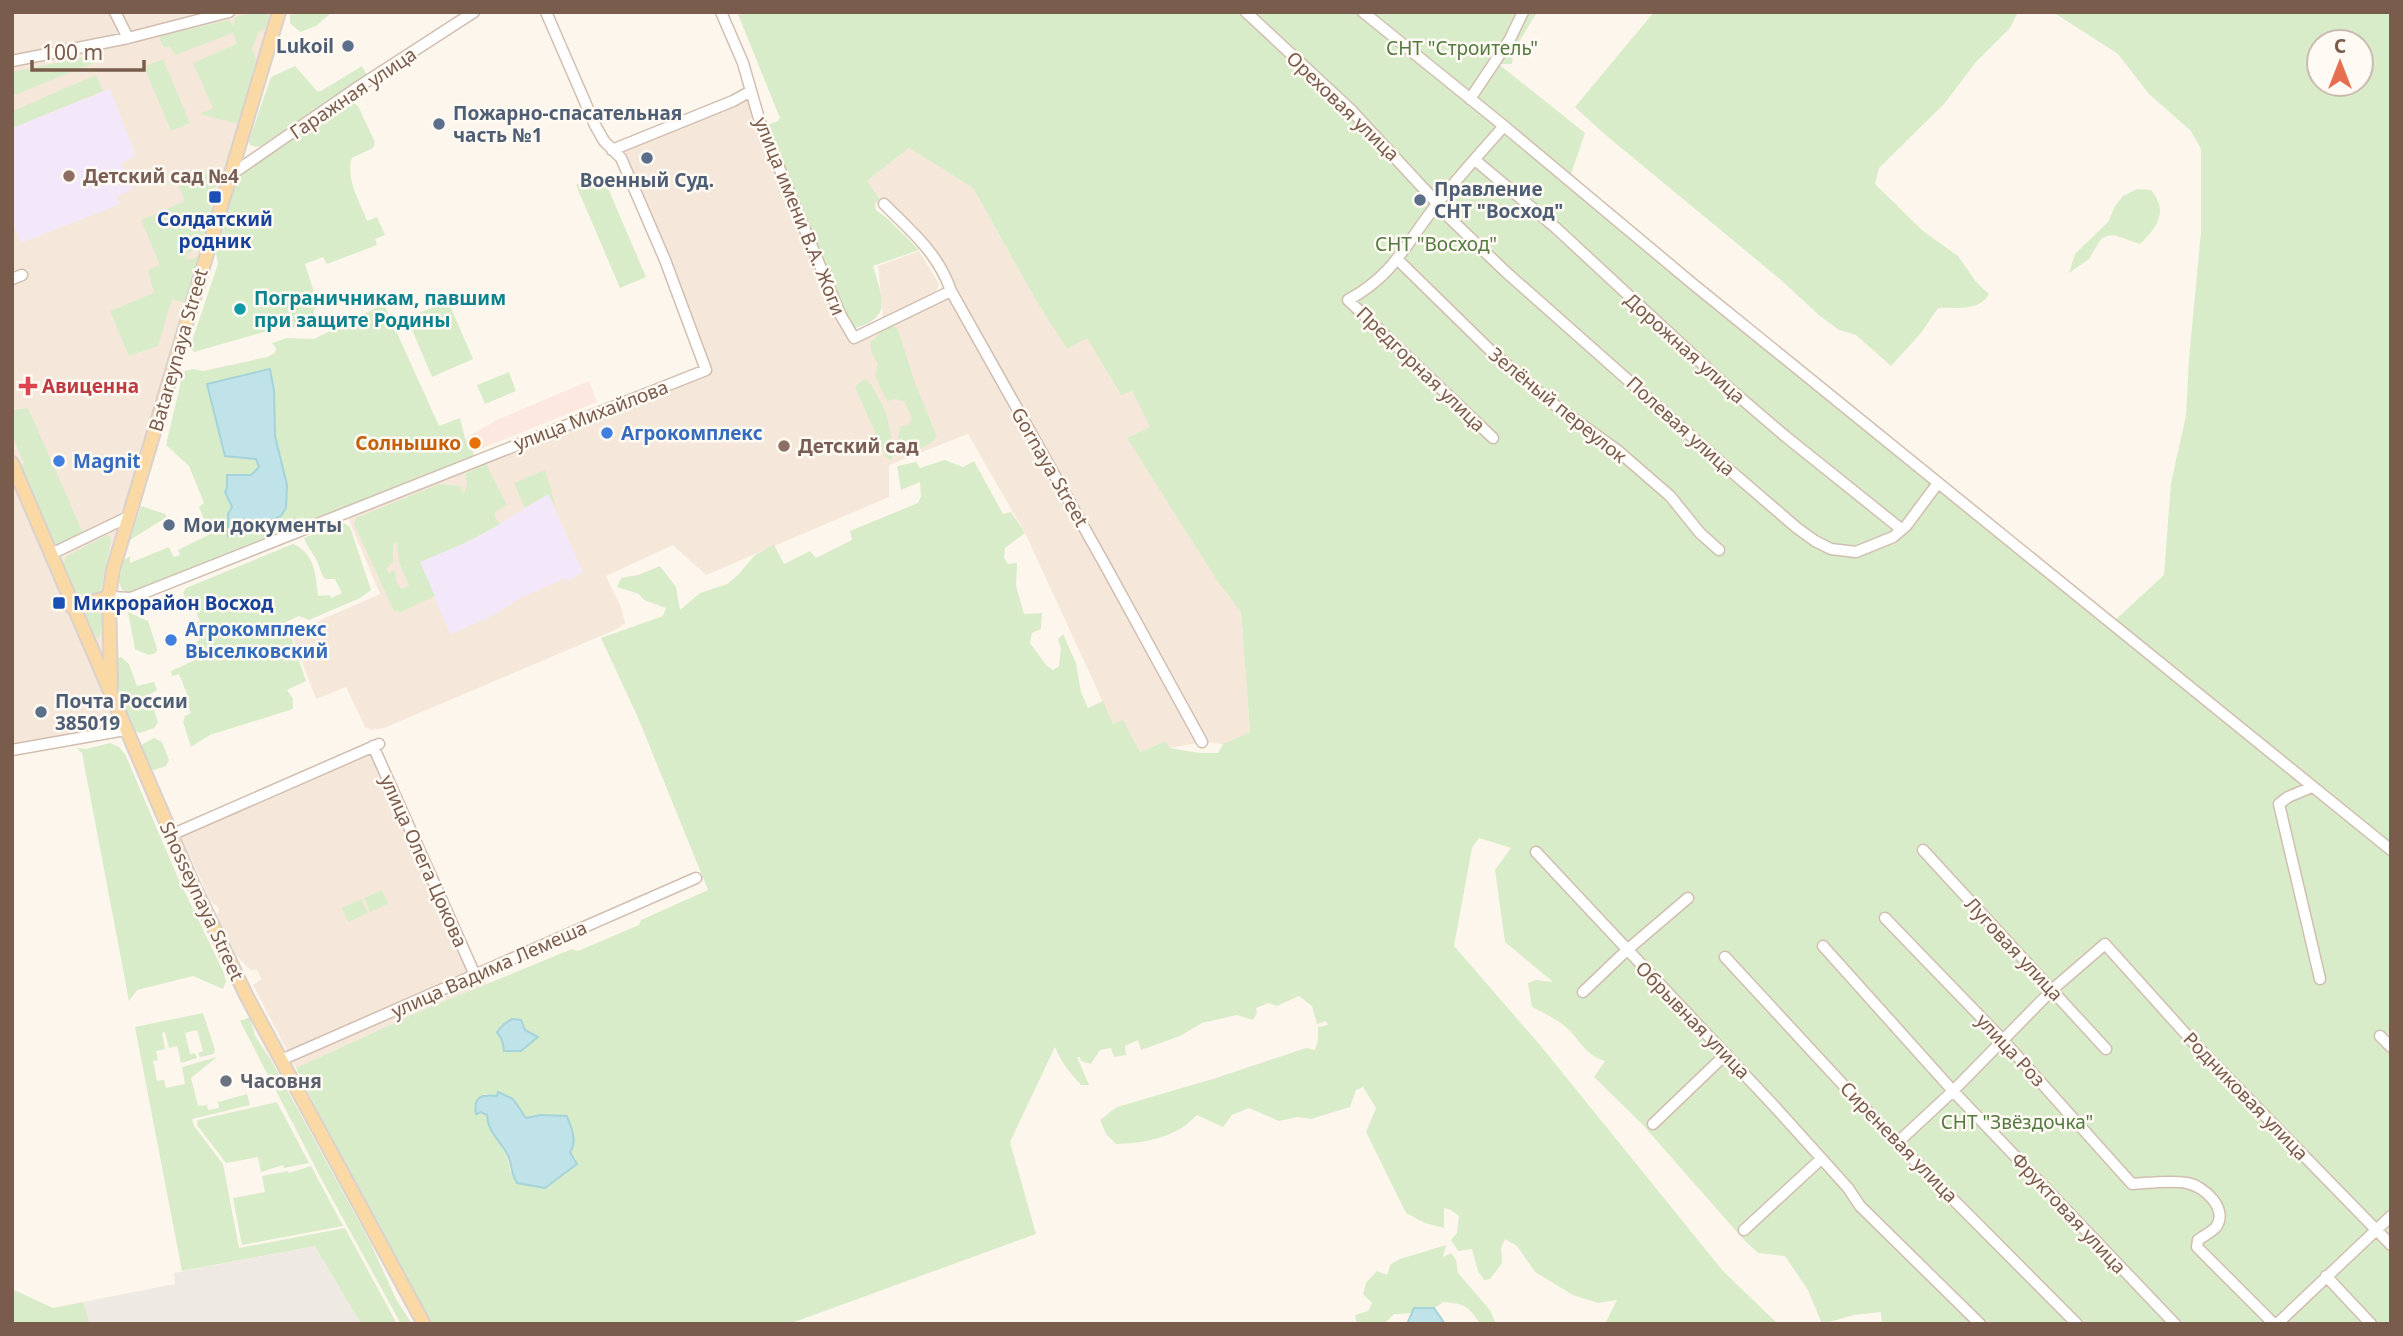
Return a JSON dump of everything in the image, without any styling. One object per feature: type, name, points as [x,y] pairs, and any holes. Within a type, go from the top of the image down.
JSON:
[{"type":"main road","name":"Batareynaya Street","points":[[111,693],[109,597],[113,570],[279,12]]},
{"type":"main road","name":"Shosseynaya Street","points":[[12,463],[15,479],[51,554],[171,835],[247,997],[424,1324]]},
{"type":"main road","points":[[72,607],[109,597]]},
{"type":"street","points":[[115,12],[128,38]]},
{"type":"street","points":[[12,61],[128,38],[229,12]]},
{"type":"street","name":"Гаражная улица","points":[[232,174],[355,89],[474,12]]},
{"type":"street","name":"улица Михайлова","points":[[109,597],[131,598],[706,370],[660,247],[621,158],[604,141],[595,125],[546,12]]},
{"type":"street","name":"улица имени В.А. Жоги","points":[[721,12],[743,63],[760,122],[840,314],[854,338],[951,291]]},
{"type":"street","name":"Ореховая улица","points":[[1246,12],[1350,110],[1436,204]]},
{"type":"street","points":[[1363,12],[1693,284],[2391,850]]},
{"type":"street","points":[[1470,99],[1510,39],[1523,12]]},
{"type":"street","points":[[612,150],[733,101],[751,91]]},
{"type":"street","points":[[1396,259],[1436,204],[1504,126]]},
{"type":"street","name":"Дорожная улица","points":[[1475,160],[1556,228],[1722,382],[1901,529]]},
{"type":"street","name":"Gornaya Street","points":[[884,204],[925,245],[944,271],[951,291],[1202,742]]},
{"type":"street","name":"Полевая улица","points":[[1436,204],[1507,273],[1725,466],[1815,541],[1831,549],[1856,552],[1894,537],[1906,526],[1938,483]]},
{"type":"street","name":"Предгорная улица","points":[[1396,259],[1387,272],[1366,290],[1348,300],[1493,438]]},
{"type":"street","name":"Зелёный переулок","points":[[1396,259],[1492,352],[1552,403],[1617,450],[1670,496],[1700,533],[1719,550]]},
{"type":"street","points":[[51,554],[128,517]]},
{"type":"street","points":[[12,750],[125,730]]},
{"type":"street","name":"улица Олега Цокова","points":[[171,835],[376,745],[475,975]]},
{"type":"street","points":[[2312,787],[2288,797],[2279,804],[2319,979]]},
{"type":"street","name":"Луговая улица","points":[[1923,850],[2106,1049]]},
{"type":"street","name":"Обрывная улица","points":[[1536,852],[1726,1054],[1848,1188],[1860,1206],[1980,1324]]},
{"type":"street","name":"улица Вадима Лемеша","points":[[281,1060],[696,878]]},
{"type":"street","points":[[1583,992],[1688,898]]},
{"type":"street","name":"улица Роз","points":[[1885,918],[2002,1038],[2132,1184],[2189,1183],[2202,1189],[2217,1203],[2217,1226],[2198,1240],[2197,1247],[2276,1324]]},
{"type":"street","name":"Родниковая улица","points":[[2053,989],[2105,944],[2193,1042],[2391,1245]]},
{"type":"street","name":"Фруктовая улица","points":[[1823,946],[1953,1091],[2175,1324]]},
{"type":"street","name":"Сиреневая улица","points":[[1725,957],[1897,1143],[2077,1324]]},
{"type":"street","points":[[1897,1143],[1953,1091],[2002,1038],[2053,989]]},
{"type":"street","points":[[2380,1036],[2391,1047]]},
{"type":"street","points":[[1653,1124],[1726,1054]]},
{"type":"street","points":[[1744,1230],[1821,1159]]},
{"type":"street","points":[[2276,1324],[2391,1216]]},
{"type":"street","points":[[2326,1276],[2371,1324]]},
{"type":"shaded area","points":[[12,12],[279,12],[113,570],[111,693],[127,732],[12,754]]},
{"type":"shaded area","name":"Детский сад №4","points":[[110,89],[136,156],[121,163],[132,190],[117,196],[120,204],[21,243],[12,221],[12,128]]},
{"type":"shaded area","points":[[751,91],[854,338],[951,291],[944,271],[867,181],[909,148],[973,188],[1037,302],[1067,349],[1087,337],[1120,394],[1132,391],[1150,427],[1128,438],[1218,582],[1241,612],[1250,732],[1223,744],[1202,742],[1170,748],[1166,741],[1140,752],[1123,721],[1113,724],[1025,533],[968,434],[889,465],[889,497],[706,575],[673,545],[606,576],[621,607],[625,623],[617,629],[384,728],[371,730],[365,727],[346,687],[316,699],[291,633],[380,594],[346,513],[706,370],[665,260],[612,150]]},
{"type":"shaded area","points":[[919,251],[939,284],[936,291],[883,317],[878,266]]},
{"type":"shaded area","points":[[589,381],[597,402],[468,454],[467,437],[497,420]]},
{"type":"shaded area","points":[[548,494],[583,572],[568,581],[565,578],[521,598],[492,616],[450,634],[419,562],[483,534]]},
{"type":"shaded area","points":[[377,739],[487,986],[423,1010],[296,1068],[253,985],[262,979],[256,969],[251,971],[236,955],[216,915],[219,910],[211,902],[177,827]]},
{"type":"shaded area","points":[[315,1246],[361,1324],[90,1324],[83,1302],[175,1284],[174,1273]]},
{"type":"green space","points":[[267,12],[269,17],[265,30],[259,31],[252,49],[256,59],[240,122],[234,123],[200,114],[213,108],[193,63],[237,44],[233,33],[175,55],[170,47],[163,47],[159,36],[229,20],[233,26],[235,17]]},
{"type":"green space","points":[[290,12],[332,12],[316,26],[300,32],[290,23]]},
{"type":"green space","points":[[737,12],[1523,12],[1496,62],[1585,133],[1569,180],[2112,623],[2164,575],[2171,483],[2186,415],[2201,232],[2201,149],[2191,131],[2149,94],[2118,54],[2053,12],[2391,12],[2391,1324],[1882,1324],[1881,1312],[1854,1315],[1822,1324],[1808,1290],[1785,1256],[1758,1253],[1744,1240],[1642,1124],[1594,1077],[1605,1061],[1588,1051],[1563,1025],[1532,1007],[1528,983],[1536,980],[1553,982],[1505,942],[1495,870],[1511,848],[1479,838],[1472,848],[1454,946],[1540,1045],[1723,1271],[1778,1324],[1605,1324],[1617,1300],[1598,1303],[1573,1295],[1535,1272],[1517,1246],[1505,1239],[1501,1248],[1502,1263],[1490,1279],[1484,1280],[1478,1271],[1472,1249],[1458,1251],[1451,1240],[1457,1233],[1459,1216],[1444,1208],[1444,1228],[1425,1223],[1406,1213],[1366,1132],[1376,1108],[1363,1087],[1356,1090],[1350,1107],[1311,1119],[1298,1117],[1279,1121],[1249,1108],[1232,1115],[1223,1127],[1197,1115],[1180,1129],[1160,1138],[1116,1144],[1106,1134],[1100,1120],[1117,1107],[1306,1048],[1315,1050],[1318,1027],[1328,1025],[1326,1021],[1317,1024],[1312,1006],[1299,996],[1277,1006],[1268,1003],[1256,1008],[1257,1013],[1253,1020],[1237,1015],[1202,1023],[1180,1036],[1141,1050],[1138,1040],[1125,1046],[1126,1055],[1114,1057],[1111,1048],[1100,1050],[1091,1064],[1077,1057],[1089,1085],[1081,1085],[1077,1081],[1055,1047],[1010,1142],[1036,1234],[789,1324],[433,1324],[366,1206],[296,1068],[423,1010],[572,949],[578,951],[639,925],[641,920],[708,890],[639,720],[601,638],[663,616],[666,608],[644,600],[639,594],[617,587],[621,578],[638,575],[660,566],[676,587],[680,610],[700,593],[727,584],[755,555],[774,545],[784,564],[810,551],[816,558],[852,540],[850,531],[918,503],[921,496],[920,482],[901,490],[897,466],[916,462],[920,468],[945,460],[963,467],[974,461],[1003,514],[1011,512],[1025,533],[1005,548],[1004,558],[1008,564],[1017,563],[1016,586],[1024,614],[1042,613],[1041,629],[1032,633],[1030,643],[1053,670],[1059,666],[1061,648],[1058,639],[1063,634],[1076,663],[1081,692],[1088,708],[1103,701],[1113,724],[1123,720],[1140,752],[1166,741],[1170,748],[1218,753],[1223,744],[1250,732],[1241,612],[1218,582],[1127,438],[1150,427],[1132,391],[1121,395],[1087,338],[1067,349],[1037,302],[973,188],[909,148],[867,181],[880,199],[875,204],[876,210],[919,250],[873,266],[882,306],[874,319],[852,329],[845,319],[764,126],[780,118]],"holes":[[[522,1025],[525,1038],[521,1051],[504,1051],[502,1040]],[[484,1094],[508,1100],[526,1118],[541,1115],[576,1159],[577,1164],[556,1180],[510,1172],[507,1156],[491,1130],[487,1114],[481,1112]]]},
{"type":"green space","points":[[1525,12],[1537,12],[1513,52],[1512,64],[1500,64],[1498,62]]},
{"type":"green space","points":[[1654,12],[2018,12],[2010,28],[1976,62],[1944,104],[1879,168],[1875,184],[1923,231],[1958,256],[1976,282],[1989,294],[1985,300],[1973,306],[1938,308],[1921,333],[1891,366],[1856,335],[1839,330],[1820,316],[1781,280],[1602,132],[1575,107]]},
{"type":"green space","points":[[90,56],[94,63],[12,96],[12,72]]},
{"type":"green space","points":[[163,59],[190,123],[171,131],[144,67]]},
{"type":"green space","points":[[295,66],[317,91],[362,66],[367,75],[261,146],[250,145],[249,140],[271,77]]},
{"type":"green space","points":[[96,75],[103,91],[12,128],[12,104],[15,110]]},
{"type":"green space","points":[[351,101],[358,106],[375,142],[373,148],[352,158],[352,182],[367,221],[377,217],[385,235],[375,239],[377,245],[327,264],[323,257],[305,264],[318,305],[313,312],[316,319],[295,327],[271,330],[194,352],[191,349],[193,338],[218,264],[216,253],[236,180],[241,174]]},
{"type":"green space","points":[[209,173],[219,174],[223,178],[215,188],[212,217],[204,244],[185,255],[188,260],[197,257],[198,260],[186,303],[172,299],[158,346],[129,356],[110,311],[154,293],[148,270],[160,265],[141,220],[185,201],[177,181]]},
{"type":"green space","points":[[602,174],[646,277],[620,288],[576,185]]},
{"type":"green space","points":[[2137,189],[2151,190],[2159,205],[2159,219],[2151,232],[2140,244],[2114,235],[2101,239],[2089,259],[2069,273],[2075,254],[2108,222],[2123,196]]},
{"type":"green space","points":[[448,301],[473,359],[432,377],[407,318]]},
{"type":"green space","points":[[384,304],[439,426],[460,418],[465,438],[475,456],[306,523],[303,517],[299,527],[203,567],[129,593],[122,590],[119,582],[124,560],[130,556],[130,563],[169,547],[174,557],[180,555],[178,550],[210,534],[199,507],[204,503],[189,466],[166,445],[185,371],[203,371],[267,357],[275,353],[276,348],[272,343],[287,338],[314,339]],"holes":[[[274,391],[275,436],[287,485],[232,507],[225,492],[227,488],[252,475],[259,467],[256,459]]]},
{"type":"green space","points":[[893,324],[898,330],[937,437],[906,456],[899,447],[899,434],[901,426],[908,425],[912,419],[905,402],[896,399],[887,401],[875,376],[878,364],[870,343],[886,326]]},
{"type":"green space","points":[[509,372],[516,391],[485,404],[477,385]]},
{"type":"green space","points":[[864,379],[871,384],[886,412],[895,453],[891,460],[886,457],[855,387]]},
{"type":"green space","points":[[28,408],[83,533],[56,545],[42,525],[44,519],[36,499],[30,496],[19,470],[24,463],[12,435],[12,410]]},
{"type":"green space","points":[[486,464],[507,505],[495,512],[500,524],[465,543],[420,562],[435,596],[401,612],[394,611],[354,524],[356,518],[439,484],[460,486],[464,494],[467,483],[465,474]],"holes":[[[397,543],[399,562],[409,585],[404,589],[396,581],[395,570],[389,573],[386,568],[393,562],[393,544]]]},
{"type":"green space","points":[[545,470],[556,507],[548,494],[525,508],[514,483]]},
{"type":"green space","points":[[141,506],[167,517],[130,540]]},
{"type":"green space","points":[[344,523],[350,527],[371,590],[360,598],[309,620],[299,616],[286,622],[306,681],[287,690],[293,699],[293,709],[210,735],[191,747],[183,722],[185,716],[191,713],[183,696],[187,694],[179,674],[172,676],[171,671],[200,658],[196,642],[199,640],[193,625],[200,621],[192,603],[188,604],[183,593],[186,588],[293,544],[310,559],[318,596],[330,595],[331,598],[342,593],[335,579],[323,577],[304,538]]},
{"type":"green space","points":[[107,535],[111,542],[100,592],[86,596],[78,594],[67,580],[62,566],[67,556]]},
{"type":"green space","points":[[101,605],[103,618],[98,638],[89,625],[86,609]]},
{"type":"green space","points":[[128,612],[148,621],[157,648],[156,653],[148,655],[135,649]]},
{"type":"green space","points":[[121,657],[129,664],[137,686],[154,682],[157,690],[149,695],[158,722],[154,728],[140,733],[132,730],[116,683],[114,660]]},
{"type":"green space","points":[[154,738],[162,742],[169,760],[166,766],[154,770],[149,768],[141,747]]},
{"type":"green space","points":[[110,743],[125,754],[178,878],[223,971],[226,981],[223,989],[193,976],[137,990],[129,1001],[82,753],[76,748],[86,749]]},
{"type":"green space","points":[[382,890],[388,904],[370,912],[364,898]]},
{"type":"green space","points":[[361,899],[368,913],[348,922],[342,908]]},
{"type":"green space","points":[[203,1013],[214,1054],[200,1057],[198,1053],[203,1051],[197,1030],[185,1033],[190,1054],[195,1053],[197,1058],[181,1063],[177,1046],[169,1048],[165,1032],[162,1033],[165,1049],[156,1051],[158,1060],[153,1061],[157,1081],[164,1080],[166,1088],[185,1084],[182,1067],[217,1057],[191,1078],[198,1106],[207,1105],[208,1110],[219,1108],[218,1102],[247,1094],[250,1105],[192,1119],[194,1126],[223,1164],[239,1248],[345,1228],[397,1324],[361,1324],[315,1246],[182,1271],[135,1027]]},
{"type":"green space","points":[[250,1017],[255,1036],[271,1060],[370,1242],[396,1299],[412,1324],[401,1324],[324,1184],[240,1021]]},
{"type":"green space","points":[[277,1102],[309,1163],[284,1168],[283,1165],[261,1172],[258,1157],[226,1163],[197,1125],[198,1120]]},
{"type":"green space","points":[[311,1166],[343,1226],[242,1245],[233,1198],[265,1192],[262,1176],[289,1173]]},
{"type":"green space","points":[[1446,1245],[1443,1257],[1451,1253],[1456,1260],[1458,1273],[1490,1310],[1496,1324],[1480,1324],[1465,1307],[1443,1302],[1427,1310],[1394,1314],[1384,1324],[1357,1324],[1355,1315],[1368,1311],[1372,1303],[1363,1294],[1366,1283],[1377,1271],[1387,1275],[1391,1264],[1400,1259]]},
{"type":"green space","points":[[12,1289],[53,1308],[83,1302],[90,1324],[12,1324]]},
{"type":"water","points":[[270,369],[274,391],[275,436],[287,485],[286,508],[281,516],[245,533],[228,536],[228,514],[232,507],[225,492],[227,475],[251,475],[259,467],[256,459],[225,456],[207,384]]},
{"type":"water","points":[[512,1019],[521,1020],[525,1030],[538,1037],[521,1051],[504,1051],[497,1032]]},
{"type":"water","points":[[498,1092],[513,1099],[526,1118],[541,1115],[567,1116],[574,1139],[570,1152],[577,1164],[545,1188],[517,1183],[508,1155],[490,1129],[487,1115],[481,1112],[476,1114],[477,1100],[487,1095],[497,1096]]},
{"type":"water","points":[[1414,1308],[1434,1308],[1445,1324],[1407,1324]]},
{"type":"place","name":"Lukoil","points":[[348,46]]},
{"type":"place","name":"Пожарно-спасательная часть №1","points":[[439,124]]},
{"type":"place","name":"Военный Суд.","points":[[647,158]]},
{"type":"place","name":"Детский сад №4","points":[[69,176]]},
{"type":"place","name":"Солдатский родник","points":[[215,197]]},
{"type":"place","name":"Правление СНТ \"Восход\"","points":[[1420,200]]},
{"type":"place","name":"Пограничникам, павшим при защите Родины","points":[[240,309]]},
{"type":"place","name":"Авиценна","points":[[28,386]]},
{"type":"place","name":"Агрокомплекс","points":[[607,433]]},
{"type":"place","name":"Солнышко","points":[[475,443]]},
{"type":"place","name":"Детский сад","points":[[784,446]]},
{"type":"place","name":"Magnit","points":[[59,461]]},
{"type":"place","name":"Мои документы","points":[[169,525]]},
{"type":"place","name":"Микрорайон Восход","points":[[59,603]]},
{"type":"place","name":"Агрокомплекс Выселковский","points":[[171,640]]},
{"type":"place","name":"Почта России 385019","points":[[41,712]]},
{"type":"place","name":"Часовня","points":[[226,1081]]},
{"type":"park label","name":"СНТ \"Строитель\"","points":[[1462,48]]},
{"type":"park label","name":"СНТ \"Восход\"","points":[[1436,244]]},
{"type":"park label","name":"СНТ \"Звёздочка\"","points":[[2017,1122]]}]
